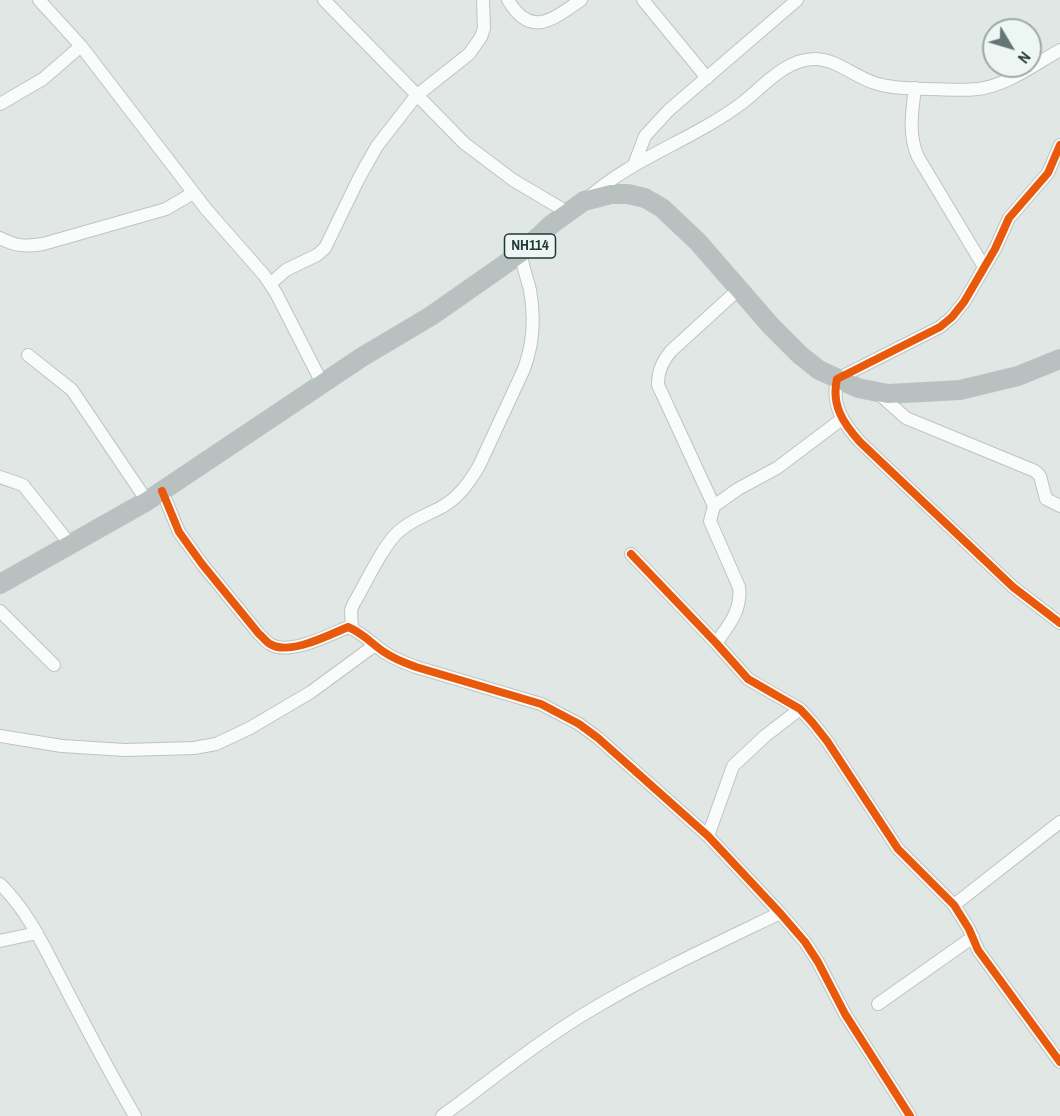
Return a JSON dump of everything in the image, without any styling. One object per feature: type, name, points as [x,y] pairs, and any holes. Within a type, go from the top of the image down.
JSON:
[{"type":"highway","name":"NH114","points":[[0,584],[154,496],[362,357],[431,316],[521,253],[567,212],[584,201],[611,194],[628,194],[645,198],[662,208],[682,225],[740,288],[771,326],[800,355],[819,370],[858,388],[878,393],[911,394],[960,390],[1018,376],[1060,358]]},
{"type":"street","points":[[39,0],[81,46],[193,193],[270,284],[322,383]]},
{"type":"street","points":[[324,0],[458,137],[490,164],[567,212]]},
{"type":"street","points":[[270,284],[286,270],[306,262],[325,248],[368,161],[416,96],[469,54],[476,45],[484,28],[483,0]]},
{"type":"street","points":[[508,0],[516,13],[525,20],[543,22],[555,17],[580,0]]},
{"type":"street","points":[[644,0],[706,78]]},
{"type":"street","points":[[634,165],[645,136],[651,128],[784,4],[797,0]]},
{"type":"street","points":[[0,104],[43,79],[81,46]]},
{"type":"street","points":[[584,201],[605,183],[634,165],[721,117],[791,65],[815,59],[827,61],[877,84],[915,88],[979,88],[1012,77],[1060,50]]},
{"type":"street","points":[[915,88],[912,144],[984,267]]},
{"type":"street","points":[[1060,145],[1048,173],[1009,219],[964,302],[952,316],[940,327],[837,379],[835,390],[835,401],[842,419],[860,442],[1013,587],[1060,623]]},
{"type":"street","points":[[0,238],[25,247],[43,244],[166,209],[193,193]]},
{"type":"street","points":[[352,629],[351,610],[354,603],[389,543],[396,533],[412,521],[441,508],[454,498],[471,479],[524,369],[531,352],[534,321],[521,253]]},
{"type":"street","points":[[714,506],[658,385],[658,373],[663,361],[671,351],[740,288]]},
{"type":"street","points":[[28,355],[72,390],[154,496],[202,564],[270,645],[280,647],[303,645],[348,627],[359,631],[398,660],[542,704],[579,724],[598,738],[708,836],[805,942],[818,962],[844,1014],[910,1116]]},
{"type":"street","points":[[878,393],[906,418],[1035,471],[1040,476],[1046,499],[1060,506]]},
{"type":"street","points":[[716,643],[738,608],[740,598],[739,587],[710,521],[714,506],[738,489],[777,468],[842,419]]},
{"type":"street","points":[[0,477],[23,485],[70,544]]},
{"type":"street","points":[[631,554],[748,679],[800,709],[827,741],[898,849],[954,905],[978,950],[1060,1062]]},
{"type":"street","points":[[0,611],[54,665]]},
{"type":"street","points":[[0,736],[62,746],[125,750],[194,748],[216,744],[250,728],[311,692],[375,645]]},
{"type":"street","points":[[708,836],[733,766],[765,736],[800,709]]},
{"type":"street","points":[[954,905],[1060,822]]},
{"type":"street","points":[[0,884],[14,898],[37,933],[114,1081],[135,1116]]},
{"type":"street","points":[[442,1116],[557,1030],[595,1007],[780,913]]},
{"type":"street","points":[[0,941],[37,933]]},
{"type":"street","points":[[878,1004],[973,937]]},
{"type":"cycle path","points":[[1060,145],[1048,173],[1009,218],[995,249],[964,302],[952,317],[940,327],[837,379],[836,388],[840,413],[848,428],[860,442],[1013,587],[1060,623]]},
{"type":"cycle path","points":[[162,491],[179,532],[202,564],[259,634],[270,644],[288,648],[298,646],[348,627],[400,661],[541,704],[579,724],[598,738],[708,836],[805,942],[845,1014],[910,1116]]},
{"type":"cycle path","points":[[631,554],[748,679],[800,709],[812,722],[898,849],[954,905],[969,929],[978,950],[1060,1062]]}]
